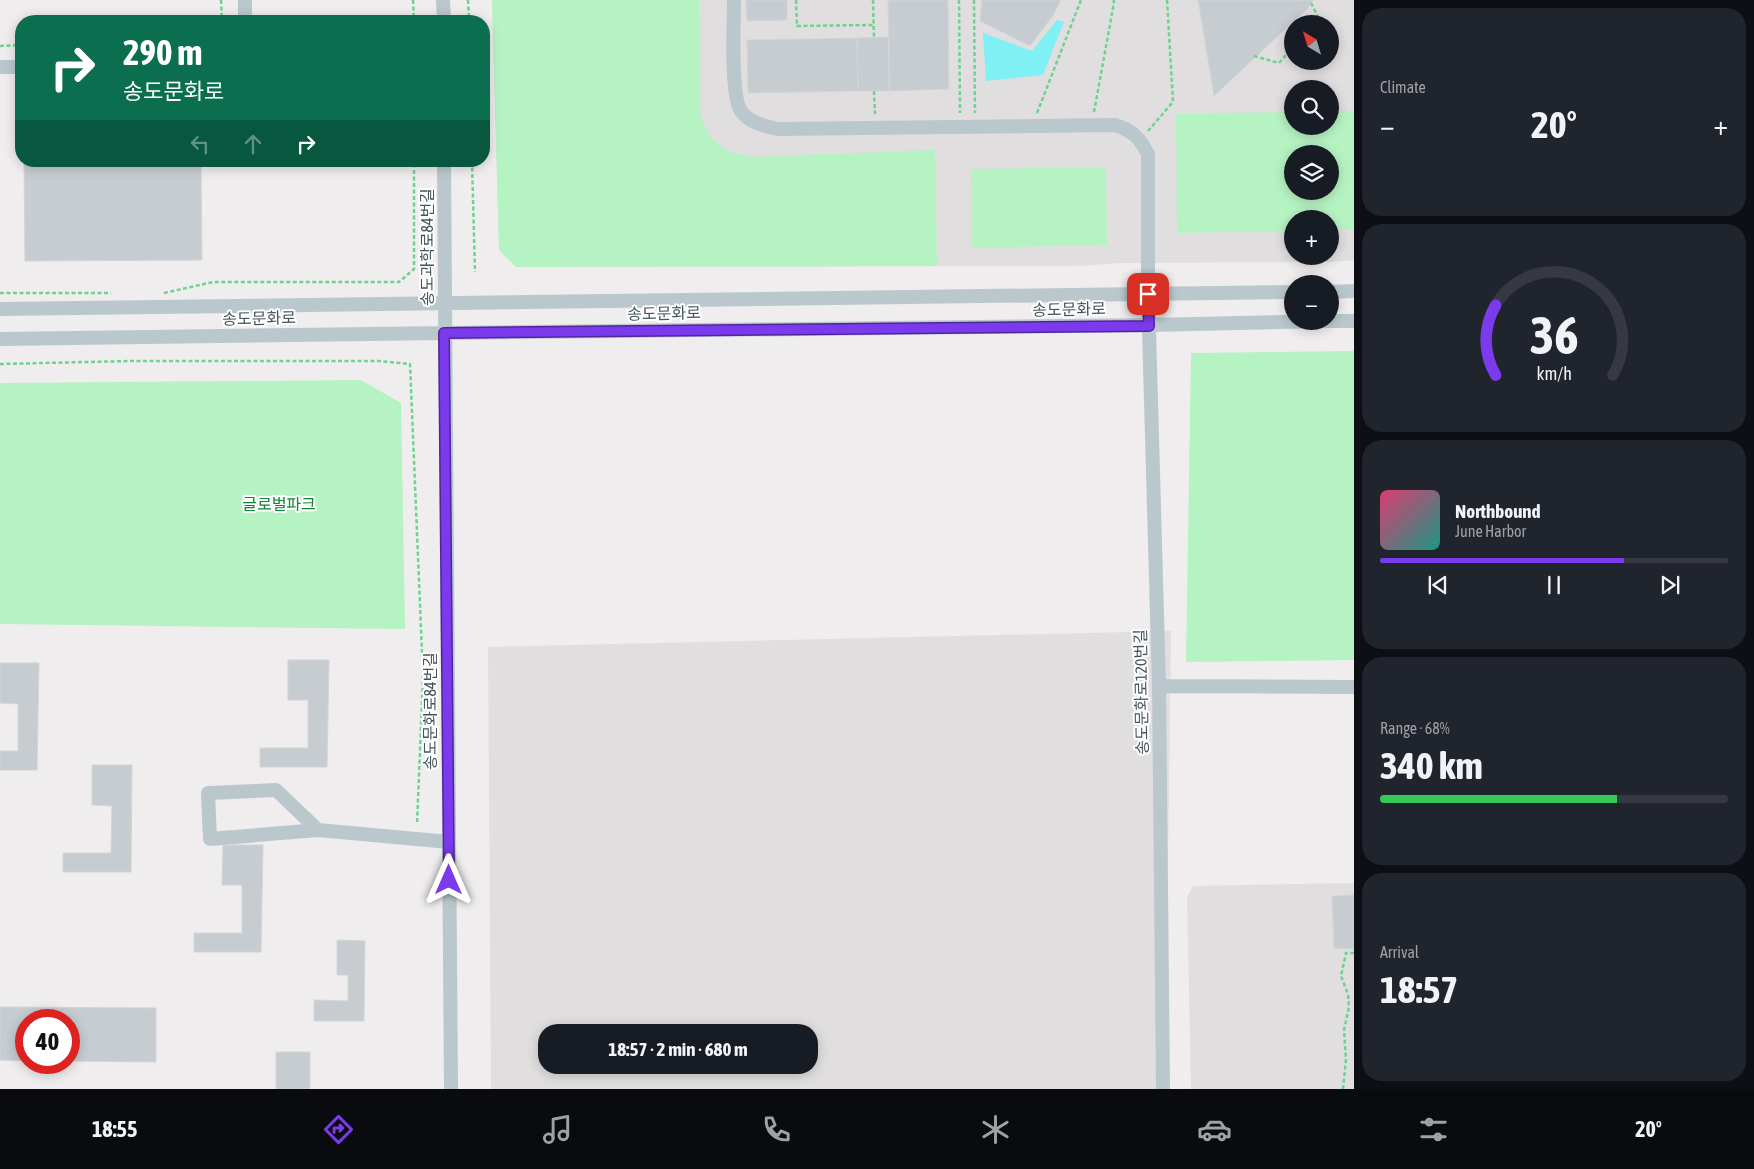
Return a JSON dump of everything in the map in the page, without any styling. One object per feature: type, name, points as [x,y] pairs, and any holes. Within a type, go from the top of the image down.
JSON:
[{"type":"street","points":[[245,0],[245,15]]},
{"type":"street","points":[[443,0],[444,15]]},
{"type":"street","points":[[734,0],[734,91],[741,111],[756,124],[778,129],[1115,125],[1128,130],[1140,140]]},
{"type":"street","points":[[0,68],[15,67]]},
{"type":"street","name":"송도문화로120번길","points":[[1140,140],[1148,154],[1148,294],[1159,686],[1163,1089]]},
{"type":"street","name":"송도과학로84번길","points":[[444,167],[444,333]]},
{"type":"street","name":"송도문화로","points":[[0,309],[1284,292]]},
{"type":"street","points":[[1339,292],[1354,292]]},
{"type":"street","name":"송도문화로","points":[[1339,321],[1354,321]]},
{"type":"street","name":"송도문화로","points":[[0,340],[444,333],[1149,326],[1284,322]]},
{"type":"street","name":"송도문화로84번길","points":[[444,333],[451,1089]]},
{"type":"street","points":[[1159,686],[1354,687]]},
{"type":"street","points":[[318,830],[276,790],[208,793],[210,839],[318,830],[449,842]]},
{"type":"path","points":[[221,0],[222,15]]},
{"type":"path","points":[[413,0],[414,15]]},
{"type":"path","points":[[468,0],[469,15]]},
{"type":"path","points":[[796,0],[797,26],[874,25]]},
{"type":"path","points":[[873,0],[874,37]]},
{"type":"path","points":[[959,0],[960,127]]},
{"type":"path","points":[[974,0],[975,127]]},
{"type":"path","points":[[1032,126],[1081,0]]},
{"type":"path","points":[[1097,97],[1114,0]]},
{"type":"path","points":[[1140,140],[1173,102],[1166,0]]},
{"type":"path","points":[[1311,3],[1317,15]]},
{"type":"path","points":[[0,46],[15,45]]},
{"type":"path","points":[[1254,56],[1279,63],[1284,57]]},
{"type":"path","points":[[874,91],[875,110]]},
{"type":"path","points":[[162,293],[213,282],[398,282],[414,268],[414,167]]},
{"type":"path","points":[[472,167],[475,272]]},
{"type":"path","points":[[0,293],[114,293]]},
{"type":"path","points":[[0,364],[131,361],[379,361],[410,364],[423,678],[418,824]]},
{"type":"path","points":[[1343,1089],[1346,1059],[1344,1030],[1349,1007],[1348,994],[1341,976],[1346,953],[1354,953]]},
{"type":"shaded area","points":[[492,0],[1354,0],[1354,260],[1339,262],[1339,210],[1284,210],[1284,262],[1122,263],[1077,266],[516,267],[499,250]]},
{"type":"shaded area","points":[[1171,631],[1165,1089],[491,1089],[488,647]]},
{"type":"shaded area","points":[[1354,883],[1354,1089],[1191,1089],[1187,897],[1193,886]]},
{"type":"green space","points":[[492,0],[699,0],[700,113],[709,136],[727,151],[751,157],[935,150],[937,266],[516,267],[499,250]]},
{"type":"green space","points":[[1339,111],[1354,111],[1354,230],[1339,230],[1339,210],[1284,210],[1284,231],[1177,233],[1176,114],[1284,112],[1284,135],[1339,135]]},
{"type":"green space","points":[[1106,167],[1107,245],[972,248],[971,169]]},
{"type":"green space","points":[[1354,351],[1354,660],[1186,662],[1191,353]]},
{"type":"green space","name":"글로벌파크","points":[[361,380],[401,403],[405,629],[0,624],[0,383]]},
{"type":"water","points":[[1057,20],[1064,22],[1043,75],[986,81],[983,33],[1032,51]]},
{"type":"building","points":[[746,0],[787,0],[787,20],[747,21]]},
{"type":"building","points":[[888,0],[948,0],[949,89],[889,91]]},
{"type":"building","points":[[982,0],[1061,0],[1054,14],[1030,46],[980,21]]},
{"type":"building","points":[[1198,0],[1313,0],[1301,15],[1284,15],[1284,30],[1214,96]]},
{"type":"building","points":[[889,37],[889,91],[858,91],[857,38]]},
{"type":"building","points":[[857,38],[858,91],[748,93],[747,40]]},
{"type":"building","points":[[24,167],[201,167],[202,260],[25,261]]},
{"type":"building","points":[[288,660],[329,660],[327,767],[260,767],[260,748],[308,748],[308,700],[288,700]]},
{"type":"building","points":[[0,663],[39,663],[37,770],[0,770],[0,751],[18,751],[18,704],[0,703]]},
{"type":"building","points":[[92,765],[132,765],[131,872],[63,872],[63,853],[111,853],[112,806],[92,805]]},
{"type":"building","points":[[223,845],[263,845],[261,952],[194,952],[194,933],[242,933],[242,885],[222,885]]},
{"type":"building","points":[[1354,895],[1354,949],[1334,948],[1332,896]]},
{"type":"building","points":[[337,940],[365,941],[364,1021],[314,1021],[314,1000],[348,1001],[348,975],[337,975]]},
{"type":"building","points":[[0,1007],[156,1008],[156,1062],[80,1061],[80,1009],[15,1009],[15,1061],[0,1060]]},
{"type":"building","points":[[276,1052],[310,1052],[310,1089],[276,1089]]},
{"type":"route","points":[[449,880],[444,333],[1149,326],[1148,294]]}]
